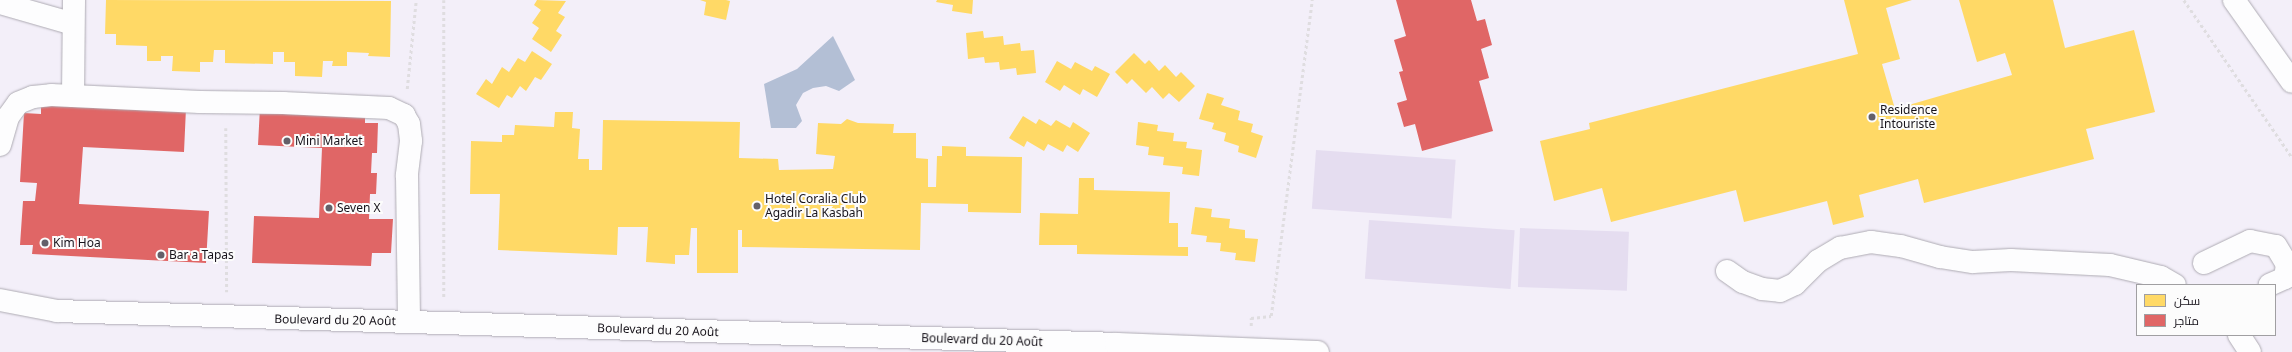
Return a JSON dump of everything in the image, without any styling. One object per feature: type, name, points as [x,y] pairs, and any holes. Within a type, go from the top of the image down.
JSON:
[{"type":"street","points":[[73,96],[74,0]]},
{"type":"street","points":[[2234,0],[2292,82]]},
{"type":"street","points":[[0,3],[73,24]]},
{"type":"street","points":[[0,145],[8,117],[18,103],[33,97],[73,96],[389,108],[404,115],[409,124],[411,141],[408,176],[409,322]]},
{"type":"street","points":[[2204,263],[2250,241],[2276,246],[2287,264],[2285,278],[2271,284]]},
{"type":"street","points":[[1727,271],[1743,282],[1762,289],[1780,291],[1795,284],[1818,261],[1840,248],[1871,242],[1901,246],[1940,257],[1973,262],[2011,260],[2110,265],[2161,277],[2173,284]]},
{"type":"street","name":"Boulevard du 20 Août","points":[[0,300],[57,311],[1318,352]]},
{"type":"street","points":[[2240,336],[2250,352]]},
{"type":"path","points":[[404,115],[416,0]]},
{"type":"path","points":[[444,0],[444,323]]},
{"type":"path","points":[[1250,349],[1251,318],[1272,316],[1312,0]]},
{"type":"path","points":[[2184,0],[2292,157]]},
{"type":"path","points":[[226,151],[227,268]]},
{"type":"shaded area","points":[[1316,150],[1456,160],[1452,219],[1312,209]]},
{"type":"shaded area","points":[[1369,220],[1515,230],[1511,289],[1365,279]]},
{"type":"shaded area","points":[[1520,228],[1629,232],[1627,291],[1518,287]]},
{"type":"water","points":[[833,36],[855,80],[839,91],[826,86],[813,88],[803,93],[796,105],[802,121],[796,128],[771,128],[764,84],[797,69]]},
{"type":"building: سكن","points":[[106,0],[391,1],[390,57],[368,56],[369,53],[347,52],[347,66],[332,66],[333,61],[323,61],[322,77],[295,76],[295,62],[284,62],[284,52],[273,52],[273,64],[225,63],[225,50],[214,50],[213,62],[200,62],[200,72],[172,71],[173,56],[161,56],[161,61],[147,61],[147,46],[116,45],[116,34],[105,34]]},
{"type":"building: سكن","points":[[537,0],[566,1],[558,13],[565,17],[556,31],[562,35],[551,52],[532,39],[539,28],[532,23],[541,10],[534,5]]},
{"type":"building: سكن","points":[[700,0],[730,1],[726,20],[704,15],[706,2]]},
{"type":"building: سكن","points":[[937,0],[973,0],[972,14],[952,11],[953,5],[936,2]]},
{"type":"building: سكن","name":"Residence Intouriste","points":[[1844,0],[1912,0],[1886,8],[1900,59],[1882,64],[1895,109],[2012,75],[2005,53],[1977,62],[1959,0],[2053,0],[2065,48],[2134,30],[2155,112],[2086,129],[2094,159],[1924,203],[1918,179],[1859,195],[1864,217],[1833,225],[1827,201],[1744,222],[1736,190],[1611,222],[1602,188],[1554,201],[1540,141],[1590,129],[1589,123],[1858,54]]},
{"type":"building: سكن","points":[[983,31],[984,38],[1003,36],[1004,45],[1020,43],[1021,51],[1034,50],[1036,73],[1017,75],[1016,68],[1000,70],[999,62],[985,63],[984,57],[968,59],[966,33]]},
{"type":"building: سكن","points":[[532,51],[552,64],[541,80],[535,77],[526,91],[520,86],[512,98],[507,95],[499,108],[476,94],[486,79],[492,84],[502,67],[509,72],[518,58],[525,62]]},
{"type":"building: سكن","points":[[1134,53],[1145,64],[1149,60],[1159,71],[1165,65],[1176,77],[1181,72],[1195,86],[1179,102],[1169,93],[1163,99],[1152,87],[1146,93],[1132,79],[1127,84],[1115,72]]},
{"type":"building: سكن","points":[[1057,61],[1071,69],[1075,62],[1092,71],[1095,66],[1110,74],[1097,97],[1083,89],[1080,95],[1064,85],[1060,91],[1045,82]]},
{"type":"building: سكن","points":[[1207,93],[1224,98],[1221,105],[1240,111],[1238,120],[1253,124],[1251,132],[1263,136],[1256,158],[1238,152],[1239,146],[1224,141],[1226,133],[1212,129],[1214,123],[1199,119]]},
{"type":"building: سكن","points":[[555,112],[573,112],[572,128],[580,129],[578,159],[589,159],[589,170],[602,170],[603,120],[740,122],[739,158],[778,159],[779,170],[833,169],[835,156],[816,154],[818,123],[841,124],[847,119],[858,123],[894,124],[893,133],[916,133],[916,158],[928,159],[928,187],[936,187],[937,156],[942,156],[942,146],[966,147],[966,156],[1022,157],[1021,213],[968,212],[968,204],[921,203],[920,250],[742,247],[742,230],[738,230],[738,273],[697,273],[697,228],[691,228],[689,255],[675,255],[675,264],[646,262],[648,227],[618,227],[617,255],[498,250],[500,194],[470,194],[471,141],[502,142],[502,135],[514,135],[515,125],[554,127]]},
{"type":"building: سكن","points":[[1023,116],[1036,124],[1039,119],[1051,126],[1056,120],[1070,128],[1073,122],[1090,133],[1078,152],[1067,145],[1063,152],[1048,144],[1044,151],[1027,141],[1024,147],[1009,138]]},
{"type":"building: سكن","points":[[1138,122],[1158,125],[1157,131],[1174,133],[1173,141],[1187,142],[1186,148],[1202,150],[1199,176],[1182,174],[1183,167],[1163,165],[1164,157],[1148,155],[1149,147],[1136,145]]},
{"type":"building: سكن","points":[[1079,178],[1094,178],[1094,190],[1170,192],[1169,223],[1178,223],[1178,247],[1188,247],[1188,256],[1077,254],[1077,245],[1039,245],[1040,213],[1078,214]]},
{"type":"building: سكن","points":[[1195,207],[1212,209],[1211,217],[1230,219],[1229,228],[1245,230],[1245,238],[1258,239],[1255,262],[1235,260],[1236,253],[1220,251],[1221,243],[1206,242],[1207,236],[1191,234]]},
{"type":"building: متاجر","points":[[1396,0],[1471,0],[1477,21],[1485,19],[1492,45],[1481,49],[1489,78],[1479,81],[1493,131],[1422,151],[1415,124],[1404,127],[1397,103],[1407,100],[1399,72],[1403,71],[1394,40],[1406,36]]},
{"type":"building: متاجر","points":[[41,100],[186,108],[184,152],[83,147],[79,204],[209,211],[206,263],[32,254],[33,245],[20,245],[23,201],[35,201],[37,183],[20,182],[24,113],[41,114]]},
{"type":"building: متاجر","points":[[260,107],[365,111],[365,123],[378,123],[377,153],[372,153],[371,173],[377,173],[376,194],[370,194],[369,219],[393,219],[391,253],[372,253],[371,266],[252,263],[254,216],[319,218],[322,148],[258,145]]},
{"type":"place","name":"Residence Intouriste","points":[[1872,117]]},
{"type":"place","name":"Mini Market","points":[[287,141]]},
{"type":"place","name":"Hotel Coralia Club Agadir La Kasbah","points":[[757,206]]},
{"type":"place","name":"Seven X","points":[[329,208]]},
{"type":"place","name":"Kim Hoa","points":[[45,243]]},
{"type":"place","name":"Bar a Tapas","points":[[161,255]]}]
